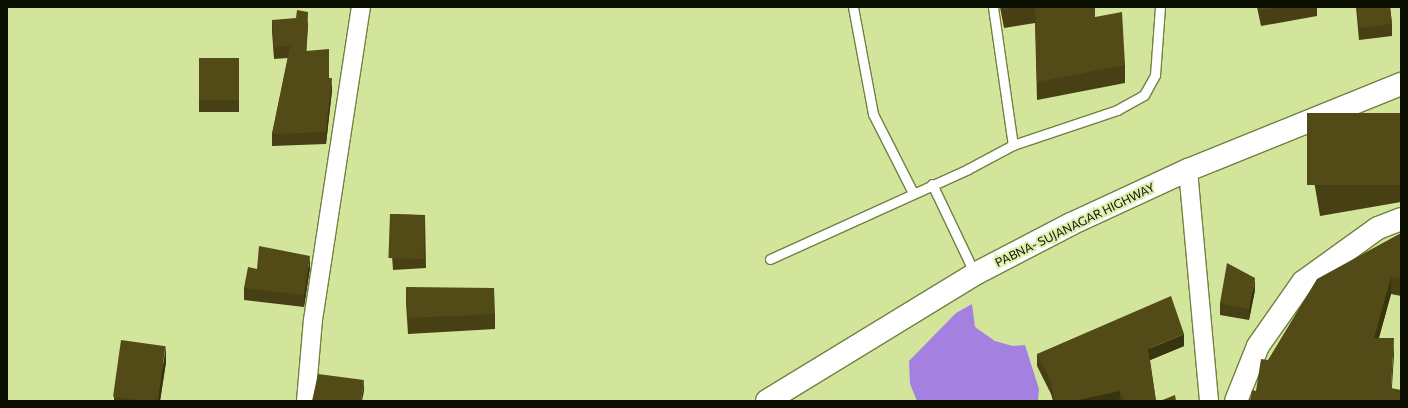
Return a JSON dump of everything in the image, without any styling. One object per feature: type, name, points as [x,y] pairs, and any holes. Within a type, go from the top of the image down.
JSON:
[{"type":"main road","name":"PABNA- SUJANAGAR HIGHWAY","points":[[767,401],[975,274],[1188,170],[1401,84]]},
{"type":"main road","points":[[1236,401],[1258,346],[1303,282],[1378,228],[1401,219]]},
{"type":"street","points":[[306,401],[313,320],[361,7]]},
{"type":"street","points":[[1188,170],[1209,401]]},
{"type":"lane","points":[[853,7],[873,114],[913,193]]},
{"type":"lane","points":[[993,7],[1013,144]]},
{"type":"lane","points":[[770,259],[913,193],[1013,144],[1117,110],[1144,96],[1155,75],[1160,7]]},
{"type":"lane","points":[[932,184],[975,274]]},
{"type":"shaded area","points":[[7,7],[1401,7],[1401,401],[7,401]]},
{"type":"shaded area","points":[[972,304],[975,327],[995,341],[1013,346],[1025,345],[1039,389],[1038,401],[917,401],[910,384],[909,361],[956,313]]},
{"type":"building","points":[[1003,7],[1021,7],[1004,9]]},
{"type":"building","points":[[1035,7],[1095,7],[1095,17],[1122,12],[1125,65],[1037,82]]},
{"type":"building","points":[[1260,7],[1278,7],[1261,10]]},
{"type":"building","points":[[1357,7],[1390,7],[1392,24],[1359,28]]},
{"type":"building","points":[[297,10],[308,12],[306,51],[329,49],[329,78],[332,78],[326,132],[272,134],[290,46],[274,47],[272,20],[296,18]]},
{"type":"building","points":[[199,58],[239,58],[239,100],[199,100]]},
{"type":"building","points":[[1307,113],[1401,113],[1401,185],[1307,185]]},
{"type":"building","points":[[390,214],[425,215],[423,259],[388,258]]},
{"type":"building","points":[[1401,233],[1401,279],[1391,277],[1374,338],[1394,338],[1391,388],[1401,390],[1401,401],[1250,401],[1252,390],[1256,391],[1261,359],[1268,360],[1317,279]]},
{"type":"building","points":[[259,246],[310,256],[304,295],[244,288],[248,267],[257,269]]},
{"type":"building","points":[[1227,263],[1255,278],[1249,309],[1220,303]]},
{"type":"building","points":[[406,287],[494,288],[495,314],[408,318]]},
{"type":"building","points":[[1171,296],[1184,334],[1148,349],[1156,401],[1124,401],[1120,391],[1073,401],[1055,401],[1051,381],[1037,354]]},
{"type":"building","points":[[121,340],[166,346],[158,401],[145,401],[113,396]]},
{"type":"building","points":[[318,374],[364,380],[361,401],[312,401]]},
{"type":"building","points":[[1175,395],[1176,401],[1160,401]]}]
